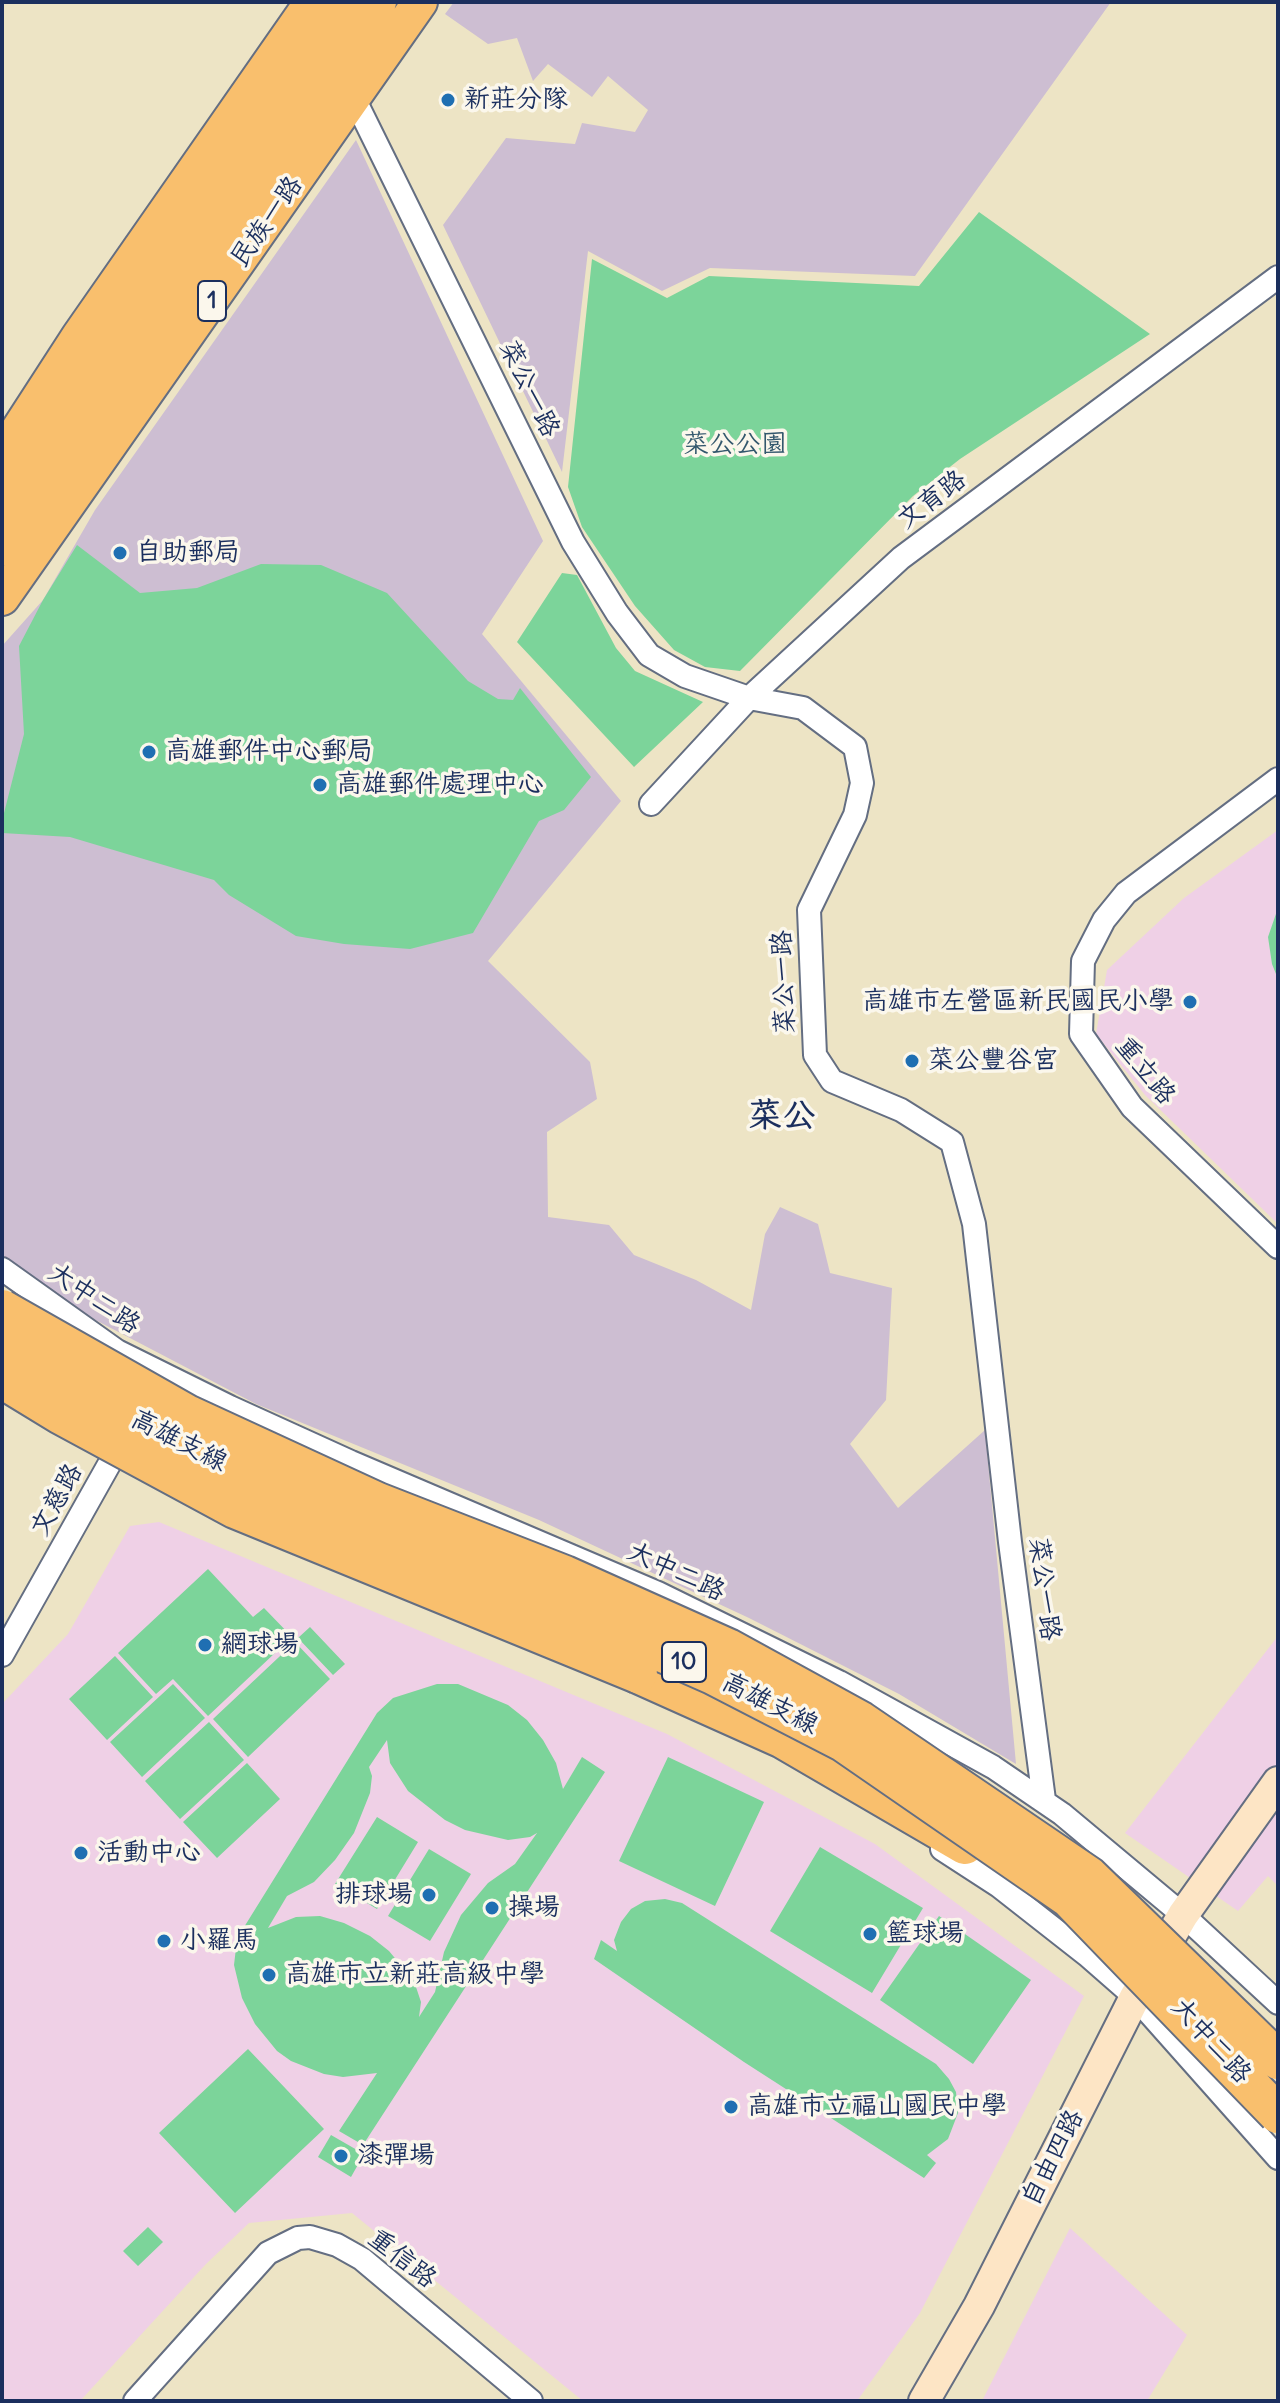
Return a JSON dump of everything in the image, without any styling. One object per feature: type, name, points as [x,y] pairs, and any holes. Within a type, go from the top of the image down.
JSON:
[{"type":"highway","name":"高雄支線","points":[[2,1309],[187,1414],[378,1502],[565,1575],[728,1648],[861,1721],[1089,1876],[1278,2060]]},
{"type":"highway","name":"高雄支線","points":[[2,1345],[171,1439],[371,1532],[561,1608],[713,1675],[843,1742],[1069,1898],[1278,2114]]},
{"type":"highway","points":[[6,1383],[235,1509],[638,1674],[783,1739],[1031,1883]]},
{"type":"highway","points":[[861,1721],[1000,1793],[1121,1882],[1278,2040]]},
{"type":"main road","name":"民族一路","points":[[2,455],[79,336],[347,2]]},
{"type":"main road","name":"民族一路","points":[[2,548],[325,32],[379,2]]},
{"type":"main road","name":"民族一路","points":[[2,598],[420,2]]},
{"type":"main road","name":"民族一路","points":[[2,500],[207,176]]},
{"type":"street","name":"菜公一路","points":[[325,32],[353,97],[573,542],[617,613],[649,655],[685,676],[749,698],[803,708],[855,747],[862,783],[855,815],[809,910],[815,1055],[832,1081],[901,1110],[952,1142],[974,1224],[1010,1542],[1044,1800]]},
{"type":"street","name":"文育路","points":[[651,804],[749,698],[901,558],[1278,277]]},
{"type":"street","name":"重立路","points":[[1278,779],[1126,893],[1104,920],[1083,961],[1081,1034],[1132,1107],[1278,1247]]},
{"type":"street","name":"大中二路","points":[[2,1269],[117,1351],[160,1373],[351,1462],[658,1593],[839,1682],[993,1767],[1044,1800],[1183,1915],[1278,2003]]},
{"type":"street","name":"文慈路","points":[[2,1655],[160,1373]]},
{"type":"street","name":"大中二路","points":[[6,1383],[382,1556],[797,1739],[916,1803],[1031,1883],[1087,1928],[1135,1997],[1278,2158]]},
{"type":"street","name":"大中二路","points":[[6,1383],[113,1458],[300,1555],[428,1608],[644,1687],[834,1780],[999,1886],[1135,1997]]},
{"type":"street","name":"自由四路","points":[[924,2401],[979,2306],[1135,1997],[1183,1915],[1278,1782]]},
{"type":"street","name":"重信路","points":[[135,2401],[268,2253],[287,2242],[310,2237],[337,2245],[362,2259],[531,2401]]},
{"type":"shaded area","points":[[454,2],[1111,2],[915,276],[710,268],[662,291],[588,251],[562,472],[443,225],[506,138],[575,144],[582,123],[635,132],[648,110],[608,76],[592,97],[548,64],[533,81],[517,38],[488,44],[445,14]]},
{"type":"shaded area","points":[[356,140],[543,541],[482,634],[621,801],[488,961],[590,1062],[597,1099],[547,1132],[548,1217],[609,1225],[634,1255],[696,1280],[751,1310],[765,1234],[780,1207],[818,1224],[830,1273],[892,1288],[886,1400],[850,1444],[898,1508],[985,1430],[1016,1764],[899,1694],[749,1618],[539,1520],[256,1404],[86,1315],[2,1260],[2,646],[43,600],[95,510]]},
{"type":"shaded area","name":"高雄市左營區新民國民小學","points":[[1278,830],[1278,1224],[1145,1095],[1096,1034],[1107,970],[1184,898]]},
{"type":"shaded area","points":[[159,1522],[667,1734],[875,1844],[1084,1996],[920,2313],[857,2401],[583,2401],[352,2213],[249,2223],[206,2264],[80,2401],[2,2401],[2,1704],[68,1634],[130,1526]]},
{"type":"shaded area","points":[[1278,1636],[1278,1886],[1268,1876],[1238,1911],[1125,1833]]},
{"type":"shaded area","points":[[1070,2228],[1187,2335],[1147,2401],[982,2401]]},
{"type":"green space","name":"菜公公園","points":[[979,212],[1150,334],[960,459],[913,496],[740,671],[705,667],[674,650],[635,606],[582,527],[568,487],[592,259],[667,298],[709,276],[919,286]]},
{"type":"green space","points":[[77,545],[140,593],[197,588],[261,564],[321,565],[387,593],[468,681],[498,699],[513,700],[520,688],[591,777],[564,810],[539,821],[473,933],[410,949],[344,944],[296,936],[229,895],[214,880],[70,837],[2,833],[2,821],[24,734],[19,646]]},
{"type":"green space","points":[[562,573],[577,575],[616,648],[635,671],[703,702],[634,767],[517,642]]},
{"type":"green space","points":[[1278,908],[1278,979],[1268,937]]},
{"type":"green space","name":"網球場","points":[[208,1569],[253,1617],[264,1608],[292,1637],[208,1716],[173,1679],[156,1694],[118,1653]]},
{"type":"green space","points":[[310,1627],[345,1664],[333,1675],[298,1638]]},
{"type":"green space","points":[[295,1642],[330,1679],[248,1757],[213,1719]]},
{"type":"green space","points":[[115,1656],[153,1697],[107,1740],[69,1699]]},
{"type":"green space","points":[[173,1684],[205,1718],[142,1777],[110,1742]]},
{"type":"green space","name":"操場","points":[[437,1684],[458,1684],[508,1705],[527,1720],[556,1763],[563,1789],[582,1757],[605,1772],[363,2145],[339,2131],[377,2073],[343,2077],[324,2074],[291,2061],[277,2051],[255,2024],[242,1998],[234,1965],[241,1932],[377,1713],[393,1698]],"holes":[[[387,1740],[390,1763],[408,1791],[445,1820],[465,1830],[508,1840],[537,1833],[515,1864],[488,1883],[461,1915],[444,1952],[435,1992],[419,2017],[421,2002],[414,1981],[389,1951],[370,1936],[344,1923],[320,1916],[296,1917],[268,1928],[287,1896],[314,1882],[354,1833],[370,1793],[372,1776],[369,1767]]]},
{"type":"green space","points":[[209,1722],[244,1760],[180,1819],[145,1781]]},
{"type":"green space","points":[[668,1757],[764,1802],[715,1906],[619,1861]]},
{"type":"green space","points":[[247,1763],[280,1799],[217,1858],[183,1822]]},
{"type":"green space","name":"排球場","points":[[377,1817],[418,1842],[377,1909],[335,1884]]},
{"type":"green space","points":[[820,1847],[923,1908],[872,1993],[770,1931]]},
{"type":"green space","name":"排球場","points":[[429,1849],[471,1874],[430,1941],[388,1916]]},
{"type":"green space","points":[[665,1899],[682,1903],[936,2064],[956,2092],[958,2113],[948,2139],[927,2155],[936,2163],[924,2178],[744,2062],[594,1959],[601,1940],[617,1951],[614,1940],[621,1922],[631,1909],[645,1901]]},
{"type":"green space","points":[[939,1916],[1031,1980],[973,2064],[880,2000]]},
{"type":"green space","points":[[248,2049],[324,2129],[235,2213],[159,2133]]},
{"type":"green space","name":"漆彈場","points":[[331,2135],[364,2154],[351,2177],[318,2157]]},
{"type":"green space","points":[[148,2227],[163,2242],[138,2266],[123,2251]]},
{"type":"place","name":"新莊分隊","points":[[448,100]]},
{"type":"place","name":"自助郵局","points":[[120,553]]},
{"type":"place","name":"高雄郵件中心郵局","points":[[149,752]]},
{"type":"place","name":"高雄郵件處理中心","points":[[320,785]]},
{"type":"place","name":"高雄市左營區新民國民小學","points":[[1190,1002]]},
{"type":"place","name":"菜公豐谷宮","points":[[912,1061]]},
{"type":"place","name":"網球場","points":[[205,1645]]},
{"type":"place","name":"活動中心","points":[[81,1853]]},
{"type":"place","name":"排球場","points":[[429,1895]]},
{"type":"place","name":"操場","points":[[492,1908]]},
{"type":"place","name":"籃球場","points":[[870,1934]]},
{"type":"place","name":"小羅馬","points":[[164,1941]]},
{"type":"place","name":"高雄市立新莊高級中學","points":[[269,1975]]},
{"type":"place","name":"高雄市立福山國民中學","points":[[731,2107]]},
{"type":"place","name":"漆彈場","points":[[341,2156]]},
{"type":"district","name":"菜公","points":[[782,1116]]}]
